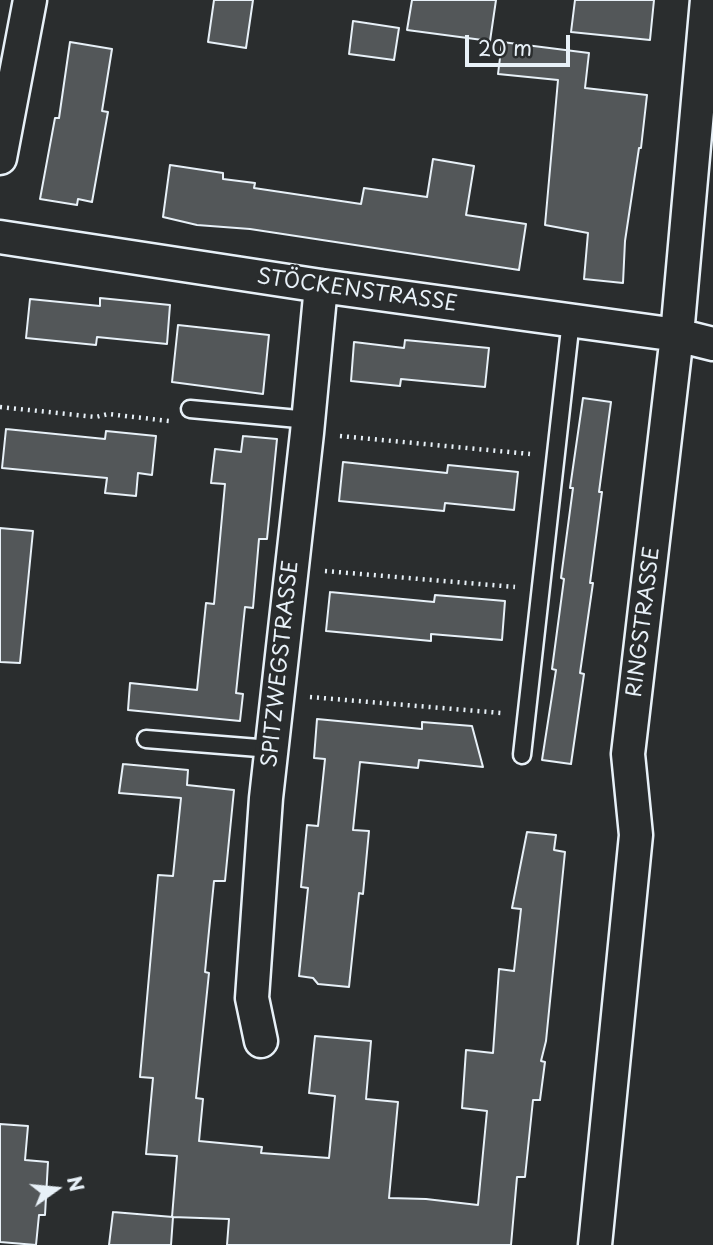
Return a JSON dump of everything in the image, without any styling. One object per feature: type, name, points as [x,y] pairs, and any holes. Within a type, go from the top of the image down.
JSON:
[{"type":"street","points":[[0,158],[30,0]]},
{"type":"street","name":"RINGSTRASSE","points":[[595,1245],[635,835],[628,754],[677,335],[707,0]]},
{"type":"street","name":"STÖCKENSTRASSE","points":[[0,237],[321,286],[677,335],[713,344]]},
{"type":"street","name":"SPITZWEGSTRASSE","points":[[261,1041],[252,998],[271,749],[308,426],[321,286]]},
{"type":"lane","points":[[522,755],[571,320]]},
{"type":"lane","points":[[190,409],[308,426]]},
{"type":"lane","points":[[146,739],[271,749]]},
{"type":"path","points":[[0,407],[96,417],[108,414],[173,421],[190,409]]},
{"type":"path","points":[[308,426],[556,456]]},
{"type":"path","points":[[292,568],[541,589]]},
{"type":"path","points":[[278,695],[526,715]]},
{"type":"building","points":[[214,0],[253,0],[246,48],[208,42]]},
{"type":"building","points":[[412,0],[496,0],[490,41],[407,30]]},
{"type":"building","points":[[575,0],[654,0],[650,40],[571,32]]},
{"type":"building","points":[[353,21],[399,28],[394,60],[349,54]]},
{"type":"building","points":[[70,42],[112,49],[102,111],[108,112],[92,202],[78,199],[77,205],[40,199],[55,118],[59,118]]},
{"type":"building","points":[[502,42],[589,53],[585,88],[647,95],[625,241],[623,283],[584,279],[588,233],[545,225],[558,80],[498,74]]},
{"type":"building","points":[[433,159],[474,166],[466,215],[526,224],[519,270],[250,229],[197,225],[163,217],[170,165],[223,173],[223,179],[255,183],[254,188],[361,204],[364,188],[427,197]]},
{"type":"building","points":[[100,298],[170,305],[167,344],[97,337],[96,345],[26,338],[30,299],[100,306]]},
{"type":"building","points":[[178,325],[269,335],[263,394],[172,382]]},
{"type":"building","points":[[405,340],[489,348],[485,387],[401,379],[400,386],[351,381],[354,342],[404,348]]},
{"type":"building","points":[[583,398],[611,402],[599,492],[602,492],[590,583],[593,583],[580,673],[584,674],[571,764],[542,760],[556,670],[552,669],[564,579],[561,578]]},
{"type":"building","points":[[6,429],[105,439],[106,431],[156,436],[152,475],[138,473],[136,496],[105,493],[107,478],[2,468]]},
{"type":"building","points":[[243,436],[277,439],[267,539],[259,539],[253,608],[245,607],[236,693],[243,694],[240,721],[128,710],[130,683],[197,690],[206,603],[214,604],[225,484],[211,483],[215,449],[241,452]]},
{"type":"building","points":[[343,462],[447,473],[448,465],[518,472],[514,510],[445,503],[444,511],[339,501]]},
{"type":"building","points":[[0,528],[33,531],[20,663],[0,662]]},
{"type":"building","points":[[330,592],[434,602],[435,595],[505,601],[502,640],[431,634],[431,641],[326,631]]},
{"type":"building","points":[[317,719],[422,729],[422,722],[472,726],[483,767],[419,760],[418,768],[360,762],[353,830],[369,831],[349,987],[318,984],[313,978],[299,976],[308,888],[301,887],[307,825],[318,826],[325,759],[314,758]]},
{"type":"building","points":[[123,764],[188,770],[187,785],[234,790],[225,881],[214,881],[208,941],[205,972],[209,973],[196,1098],[203,1099],[199,1141],[262,1147],[261,1153],[329,1158],[335,1096],[309,1093],[315,1036],[371,1041],[366,1099],[398,1102],[389,1198],[478,1205],[487,1111],[462,1108],[466,1050],[493,1053],[499,969],[514,971],[521,909],[512,908],[527,832],[556,835],[554,850],[565,852],[546,1041],[541,1061],[545,1062],[540,1100],[533,1100],[525,1177],[517,1177],[511,1245],[227,1245],[229,1219],[172,1217],[177,1156],[146,1154],[153,1078],[140,1077],[158,875],[173,876],[181,798],[119,793]]},
{"type":"building","points":[[0,1124],[28,1126],[25,1160],[48,1162],[45,1215],[39,1215],[36,1245],[0,1242]]},
{"type":"building","points":[[113,1212],[173,1217],[171,1245],[109,1245]]}]
